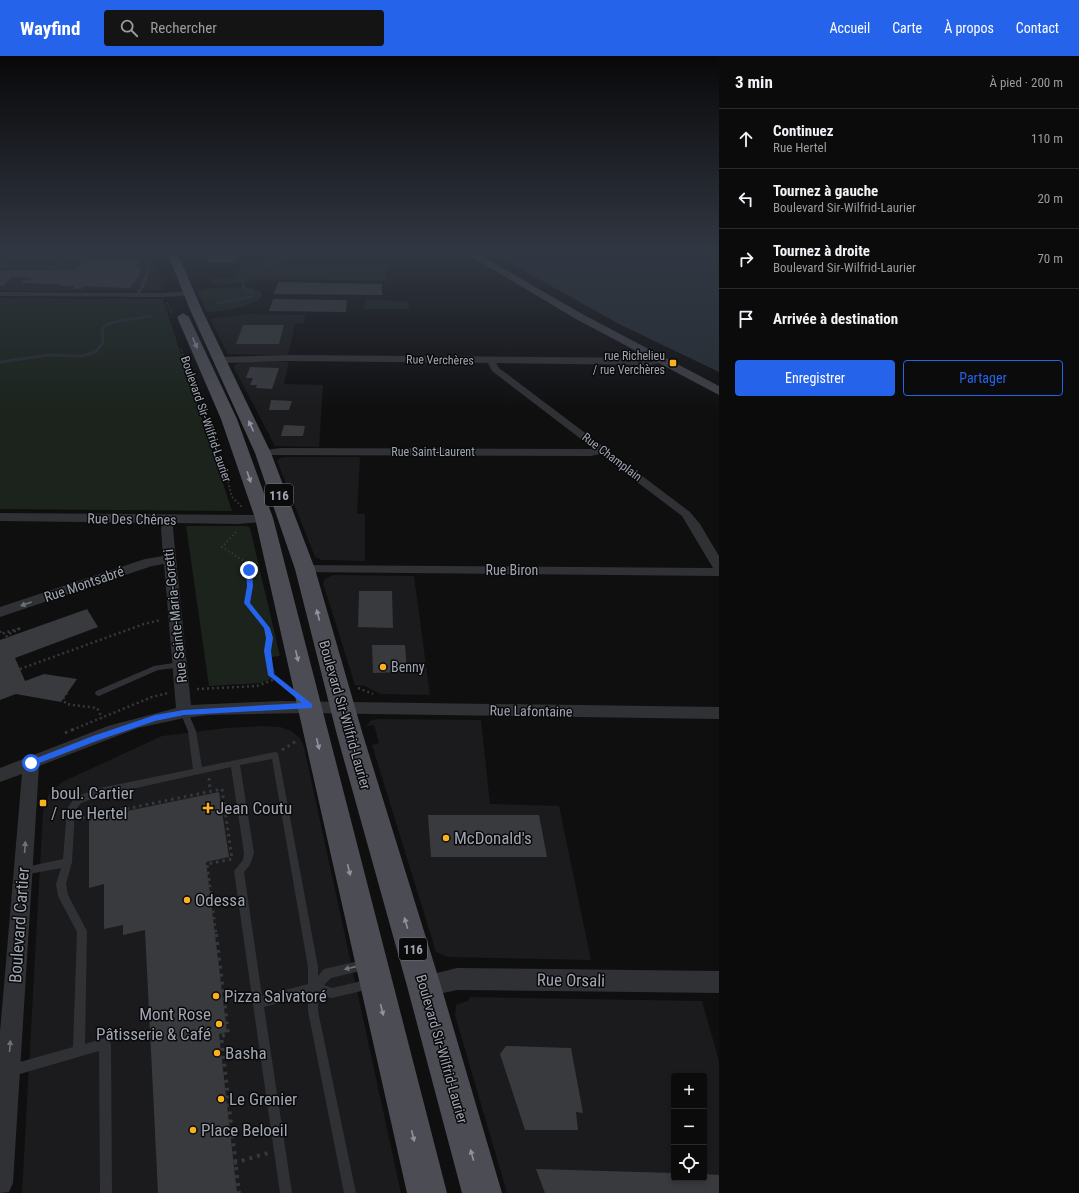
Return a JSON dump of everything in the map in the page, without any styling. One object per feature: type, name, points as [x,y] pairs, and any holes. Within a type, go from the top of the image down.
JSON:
[{"type":"main road","name":"Boulevard Sir-Wilfrid-Laurier","points":[[178,303],[229,419],[264,518],[427,1193]]},
{"type":"main road","name":"Boulevard Sir-Wilfrid-Laurier","points":[[181,303],[221,360],[263,453],[305,569],[482,1193]]},
{"type":"main road","points":[[556,303],[719,391]]},
{"type":"street","name":"Rue Verchères","points":[[221,360],[242,358],[651,362],[660,360]]},
{"type":"street","name":"Rue Champlain","points":[[491,361],[495,369],[686,514],[694,524],[719,567]]},
{"type":"street","name":"Rue Saint-Laurent","points":[[263,453],[280,451],[591,453],[603,450]]},
{"type":"street","name":"Rue Des Chênes","points":[[0,518],[238,520],[264,518]]},
{"type":"street","name":"Rue Sainte-Maria-Goretti","points":[[169,519],[167,529],[169,559],[184,712]]},
{"type":"street","name":"Rue Montsabré","points":[[0,612],[150,562],[169,559]]},
{"type":"street","name":"Rue Biron","points":[[305,569],[719,572]]},
{"type":"street","name":"Rue Lafontaine","points":[[0,775],[124,728],[155,718],[184,712],[309,706],[343,706],[372,708],[719,712]]},
{"type":"street","name":"Boulevard Cartier","points":[[0,1183],[31,763]]},
{"type":"street","name":"Rue Orsali","points":[[424,986],[457,979],[719,982]]},
{"type":"lane","points":[[99,693],[158,668],[180,665]]},
{"type":"lane","points":[[184,712],[192,731],[198,771]]},
{"type":"lane","points":[[79,1051],[82,931],[63,896],[61,884],[67,862],[71,809],[78,800],[100,792],[275,755],[313,967],[313,1011],[350,1193]]},
{"type":"lane","points":[[235,764],[249,853],[247,862],[239,871],[286,1193]]},
{"type":"lane","points":[[24,871],[67,862]]},
{"type":"lane","points":[[314,988],[328,973],[373,973]]},
{"type":"lane","points":[[258,1003],[314,988],[332,992],[373,973]]},
{"type":"lane","points":[[8,1071],[105,1044],[106,1193]]},
{"type":"path","points":[[173,303],[174,318]]},
{"type":"path","name":"Boulevard Sir-Wilfrid-Laurier","points":[[182,344],[181,348],[225,470],[232,497],[244,510]]},
{"type":"path","points":[[239,530],[224,543],[222,547],[245,562],[249,567],[250,586],[247,603],[267,628],[270,638],[267,651],[270,670],[275,679],[309,706]]},
{"type":"path","points":[[20,669],[149,622],[162,620]]},
{"type":"path","points":[[0,631],[1,634],[20,627],[22,628],[7,635],[6,638]]},
{"type":"path","points":[[194,689],[257,686],[275,679]]},
{"type":"path","points":[[67,693],[63,699],[66,704],[97,708],[102,718]]},
{"type":"path","points":[[136,703],[156,696],[172,693]]},
{"type":"path","points":[[275,755],[301,737]]},
{"type":"path","points":[[209,780],[210,791]]},
{"type":"path","points":[[90,816],[222,789],[232,859],[207,864],[228,1034],[221,1036],[222,1052],[238,1193]]},
{"type":"path","points":[[234,1163],[260,1156]]},
{"type":"shaded area","points":[[0,303],[164,303],[232,511],[0,509]]},
{"type":"shaded area","points":[[203,303],[251,303],[228,310],[207,312]]},
{"type":"shaded area","points":[[365,303],[408,303],[409,309],[364,309]]},
{"type":"shaded area","points":[[582,303],[719,303],[719,372],[619,324]]},
{"type":"shaded area","points":[[250,314],[305,315],[304,323],[295,324],[288,355],[228,354],[210,319]]},
{"type":"shaded area","points":[[241,362],[289,362],[284,384],[323,385],[319,447],[275,446],[233,366]]},
{"type":"shaded area","points":[[360,457],[357,514],[365,514],[365,561],[322,560],[315,557],[277,461],[280,458]]},
{"type":"shaded area","points":[[186,526],[247,526],[250,528],[280,656],[271,657],[275,673],[270,679],[261,683],[209,686]]},
{"type":"shaded area","points":[[333,575],[414,576],[430,695],[381,694],[365,686],[355,685],[323,583],[325,579]]},
{"type":"shaded area","points":[[377,719],[481,720],[490,804],[559,806],[591,960],[448,957],[436,952],[372,745],[379,743],[374,725],[367,726],[370,721]]},
{"type":"shaded area","points":[[263,726],[280,727],[291,731],[300,738],[304,747],[401,1193],[22,1193],[43,812],[49,794],[62,782],[162,736],[226,728]]},
{"type":"shaded area","points":[[470,997],[702,1001],[719,1061],[719,1193],[507,1193],[455,1015],[456,1006],[468,1001]]},
{"type":"building","points":[[272,303],[347,303],[346,312],[269,311]]},
{"type":"building","points":[[243,325],[284,325],[279,344],[236,344]]},
{"type":"building","points":[[250,367],[279,368],[272,389],[256,388],[257,385],[250,385],[253,378],[246,378]]},
{"type":"building","points":[[271,400],[292,401],[289,410],[269,410]]},
{"type":"building","points":[[284,425],[305,426],[303,436],[281,436]]},
{"type":"building","points":[[359,591],[392,591],[393,628],[358,627]]},
{"type":"building","points":[[87,609],[98,627],[15,658],[25,681],[44,674],[77,679],[61,702],[16,694],[0,700],[0,640]]},
{"type":"building","points":[[372,645],[405,645],[407,672],[373,673]]},
{"type":"building","points":[[219,792],[229,857],[206,862],[227,1032],[219,1034],[237,1193],[158,1193],[145,930],[123,935],[123,925],[104,929],[104,884],[89,888],[89,819]]},
{"type":"building","points":[[428,815],[539,815],[547,857],[431,857]]},
{"type":"building","points":[[506,1046],[571,1048],[583,1113],[576,1112],[578,1130],[525,1130],[500,1054]]},
{"type":"building","points":[[536,1169],[671,1173],[671,1181],[707,1181],[707,1174],[719,1175],[719,1193],[545,1193]]},
{"type":"waterway","points":[[102,333],[103,328],[106,325],[118,321],[152,316]]},
{"type":"waterway","points":[[0,362],[48,355],[82,356],[95,352],[103,343],[102,333]]},
{"type":"place","name":"rue Richelieu / rue Verchères","points":[[673,363]]},
{"type":"place","name":"Benny","points":[[383,667]]},
{"type":"place","name":"boul. Cartier / rue Hertel","points":[[43,803]]},
{"type":"place","name":"Jean Coutu","points":[[208,808]]},
{"type":"place","name":"McDonald's","points":[[446,838]]},
{"type":"place","name":"Odessa","points":[[187,900]]},
{"type":"place","name":"Pizza Salvatoré","points":[[216,996]]},
{"type":"place","name":"Mont Rose Pâtisserie & Café","points":[[219,1024]]},
{"type":"place","name":"Basha","points":[[217,1053]]},
{"type":"place","name":"Le Grenier","points":[[221,1099]]},
{"type":"place","name":"Place Beloeil","points":[[193,1130]]},
{"type":"route","points":[[31,763],[124,728],[155,718],[184,712],[260,707],[309,706],[271,675],[267,651],[270,638],[269,633],[260,617],[247,603],[250,586],[249,570]]}]
